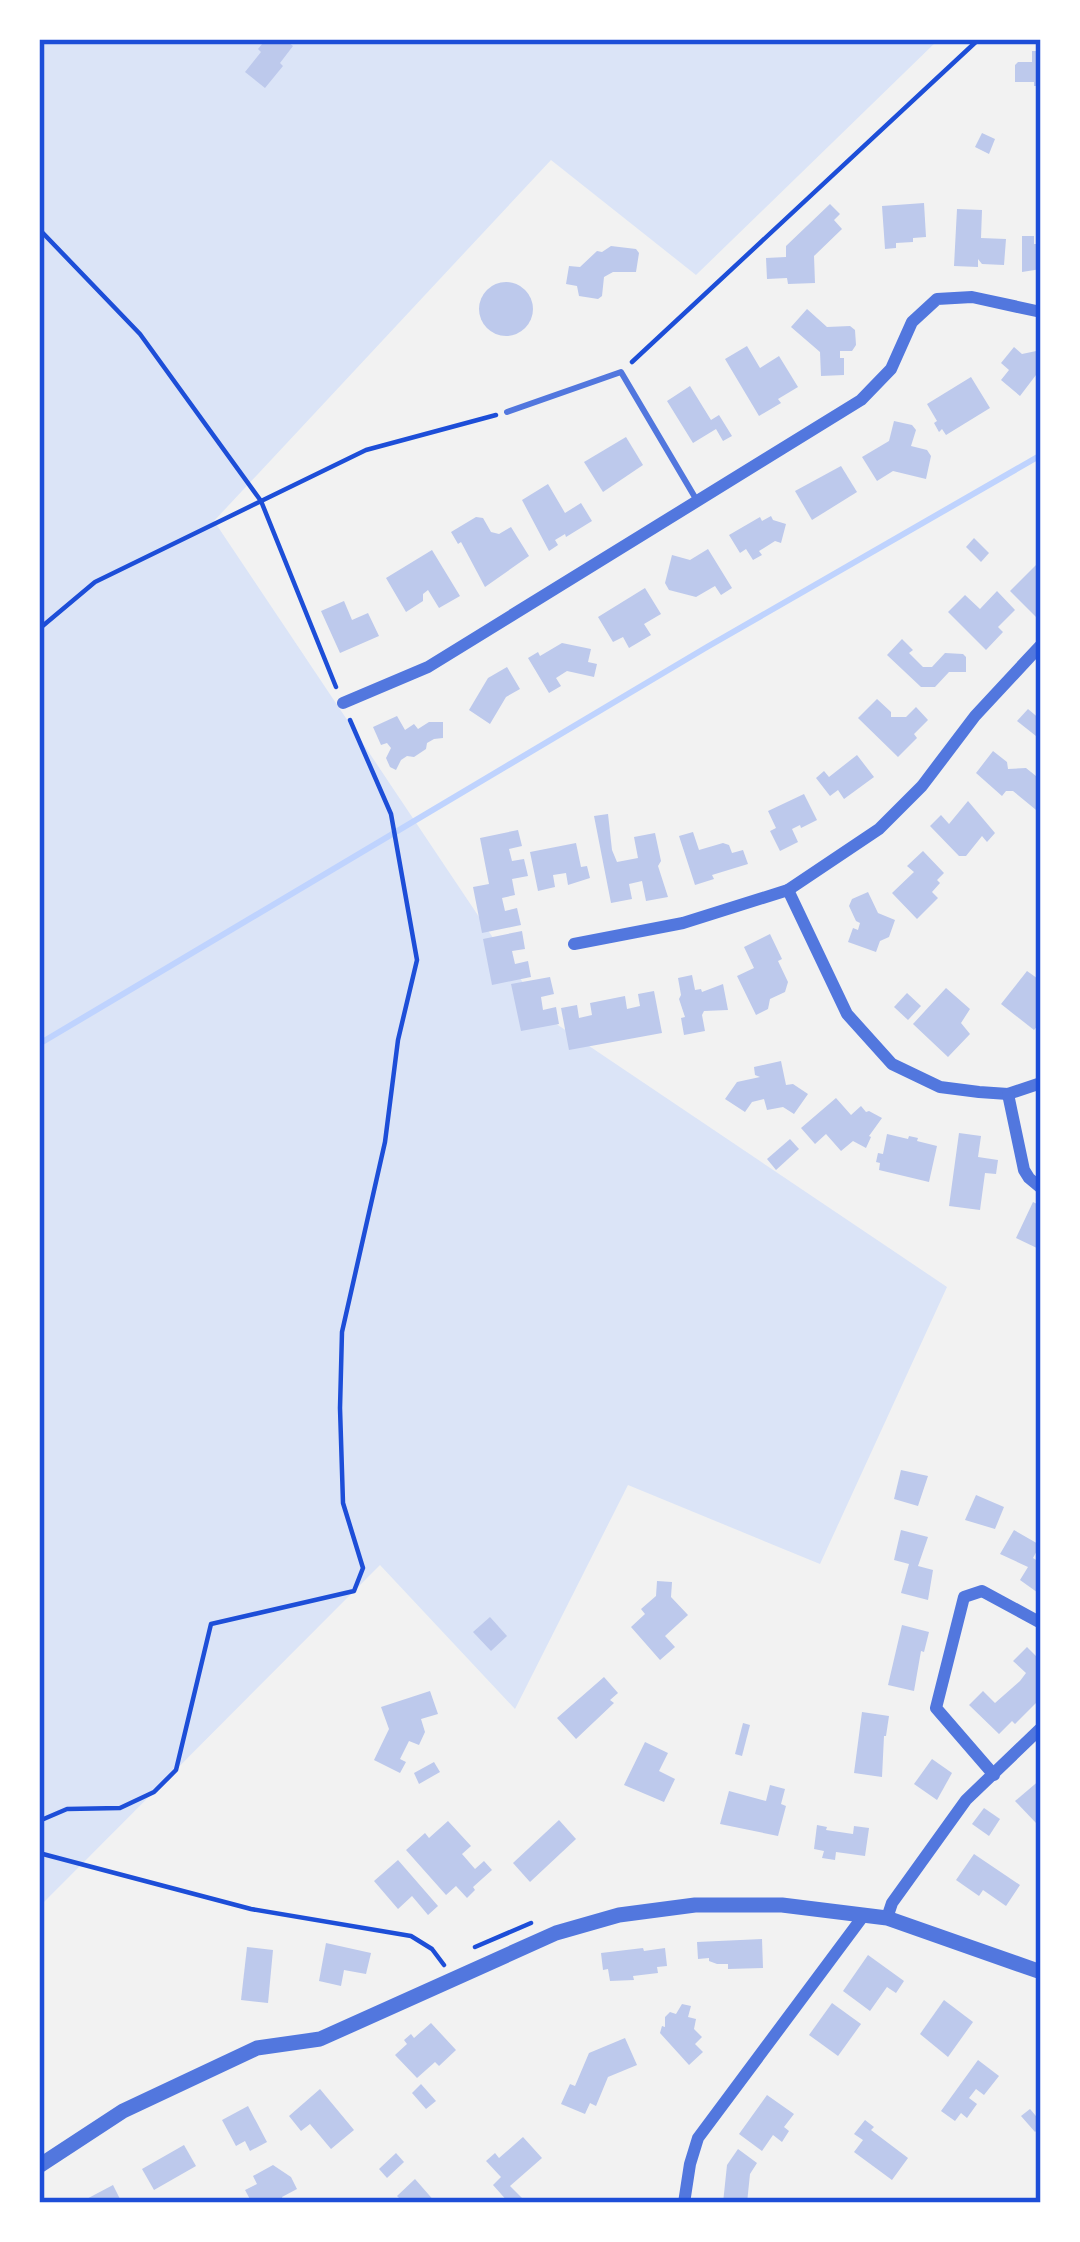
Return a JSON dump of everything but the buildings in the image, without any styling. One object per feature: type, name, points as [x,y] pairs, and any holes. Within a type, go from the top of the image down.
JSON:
[{"type":"street","points":[[343,703],[428,668],[861,400],[891,369],[912,322],[937,299],[972,297],[1041,312]]},
{"type":"street","points":[[574,944],[683,923],[788,890],[879,830],[1041,645]]},
{"type":"street","points":[[788,890],[847,1014],[892,1064],[940,1087],[1008,1094],[1041,1083]]},
{"type":"street","points":[[1008,1094],[1024,1170],[1041,1188]]},
{"type":"street","points":[[994,1775],[937,1708],[964,1597],[982,1591],[1041,1623]]},
{"type":"street","points":[[887,1918],[892,1903],[966,1800],[1041,1728]]},
{"type":"street","points":[[39,2166],[123,2111],[257,2048],[320,2039],[556,1934],[619,1915],[695,1905],[782,1905],[887,1918],[1041,1972]]},
{"type":"street","points":[[684,2203],[698,2138],[864,1915]]},
{"type":"lane","points":[[507,412],[621,372],[696,500]]},
{"type":"path","points":[[621,372],[980,39]]},
{"type":"path","points":[[39,229],[140,334],[261,501],[391,814],[417,960],[398,1040],[385,1142],[342,1332],[343,1503],[363,1568],[354,1591],[211,1624],[176,1770],[154,1792],[120,1808],[67,1809],[39,1821]]},
{"type":"path","points":[[39,629],[95,582],[366,450],[507,412]]},
{"type":"path","points":[[39,1853],[251,1909],[410,1936],[432,1948],[455,1979]]},
{"type":"shaded area","points":[[39,39],[939,39],[696,275],[551,160],[214,521],[546,1017],[947,1287],[820,1564],[628,1485],[515,1709],[380,1565],[39,1907]]},
{"type":"waterway","points":[[39,1044],[707,647],[1041,455]]}]
